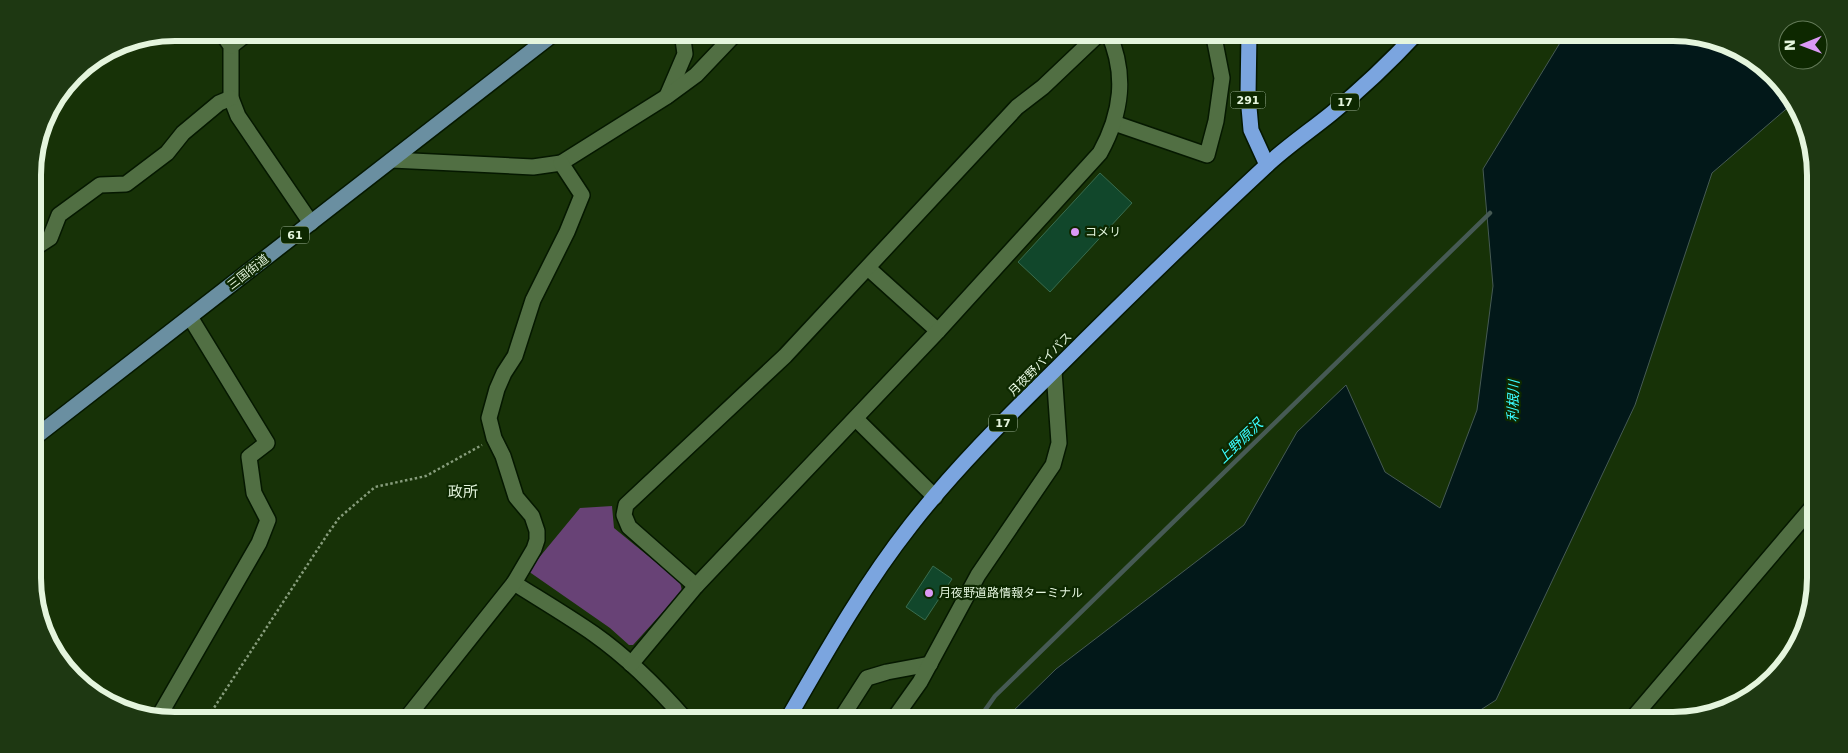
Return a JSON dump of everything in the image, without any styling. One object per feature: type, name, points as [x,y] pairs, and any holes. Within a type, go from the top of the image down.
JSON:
[{"type":"highway","name":"291","points":[[1249,41],[1248,96],[1251,130],[1267,165]]},
{"type":"highway","name":"17","points":[[1267,165],[1328,117],[1372,79],[1409,41]]},
{"type":"highway","name":"月夜野バイパス","points":[[792,712],[863,593],[895,546],[935,497],[976,450],[1149,276],[1210,221],[1267,165]]},
{"type":"main road","name":"三国街道","points":[[41,432],[544,41]]},
{"type":"street","points":[[227,41],[231,46],[231,98],[238,116],[311,222]]},
{"type":"street","points":[[231,46],[237,41]]},
{"type":"street","points":[[666,97],[685,54],[683,41]]},
{"type":"street","points":[[392,160],[525,167],[561,163],[666,97],[696,75],[728,41]]},
{"type":"street","points":[[696,586],[629,527],[624,515],[626,504],[784,356],[1017,107],[1043,87],[1092,41]]},
{"type":"street","points":[[631,664],[696,586],[856,419],[1086,171],[1109,137],[1114,123],[1120,84],[1116,51],[1112,41]]},
{"type":"street","points":[[1114,123],[1207,155],[1221,93],[1222,78],[1215,41]]},
{"type":"street","points":[[1219,61],[1221,41]]},
{"type":"street","points":[[42,243],[50,238],[59,215],[100,185],[126,184],[167,153],[183,133],[219,102],[231,98]]},
{"type":"street","points":[[411,712],[514,583],[534,549],[537,540],[537,531],[532,516],[516,497],[503,456],[494,438],[489,418],[504,373],[515,356],[533,300],[567,232],[582,195],[561,163]]},
{"type":"street","points":[[868,268],[938,331]]},
{"type":"street","points":[[162,711],[258,543],[268,520],[254,493],[249,457],[267,444],[190,317]]},
{"type":"street","points":[[899,712],[930,664],[978,575],[1053,465],[1059,443],[1054,371]]},
{"type":"street","points":[[856,419],[935,497]]},
{"type":"street","points":[[1639,711],[1807,513]]},
{"type":"street","points":[[514,583],[596,635],[631,664],[679,712]]},
{"type":"street","points":[[845,712],[867,678],[930,664]]},
{"type":"path","points":[[211,712],[339,518],[375,488],[426,476],[494,438]]},
{"type":"shaded area","points":[[612,506],[614,528],[680,582],[682,591],[633,645],[629,645],[610,628],[528,571],[580,508]]},
{"type":"water","name":"利根川","points":[[1561,41],[1673,41],[1690,42],[1716,48],[1747,64],[1761,75],[1788,107],[1712,173],[1635,405],[1496,700],[1479,711],[1013,711],[1056,669],[1244,525],[1297,432],[1346,385],[1385,472],[1440,508],[1477,410],[1493,286],[1483,169]]},
{"type":"building","name":"コメリ","points":[[1100,173],[1132,203],[1050,292],[1018,262]]},
{"type":"building","name":"月夜野道路情報ターミナル","points":[[933,566],[952,579],[925,620],[906,607]]},
{"type":"waterway","name":"上野原沢","points":[[984,711],[995,696],[1490,213]]},
{"type":"place","name":"コメリ","points":[[1075,232]]},
{"type":"place","name":"月夜野道路情報ターミナル","points":[[929,593]]},
{"type":"district","name":"政所","points":[[463,492]]}]
